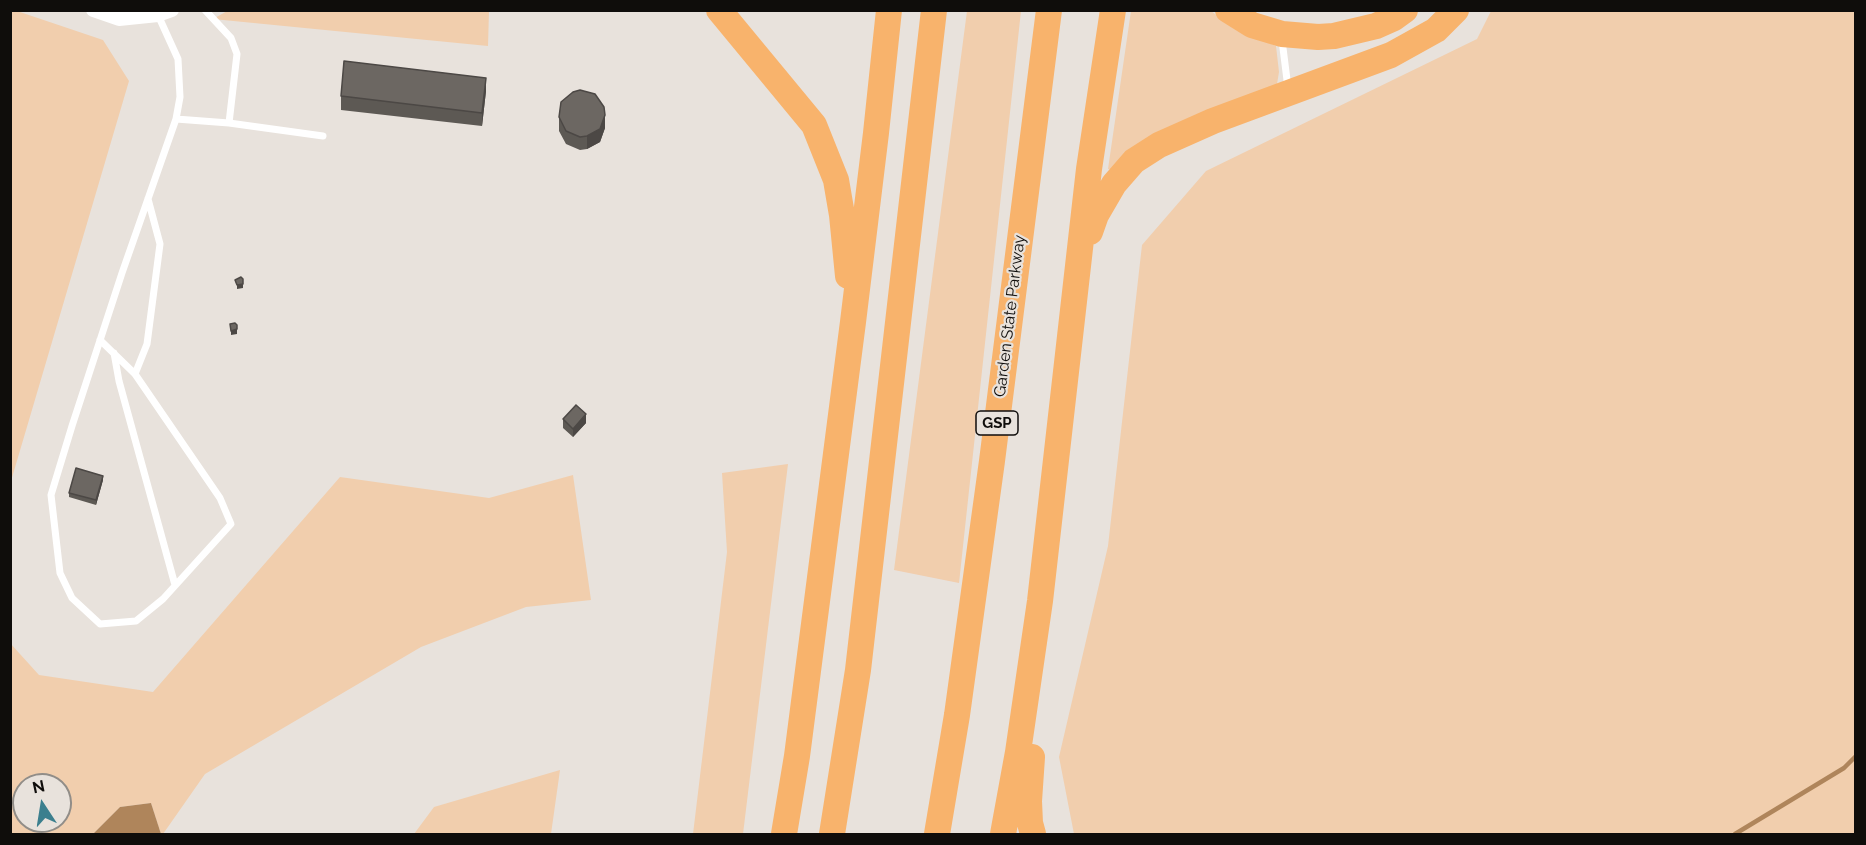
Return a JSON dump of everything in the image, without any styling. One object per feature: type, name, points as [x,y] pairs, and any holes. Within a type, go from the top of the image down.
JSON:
[{"type":"highway","points":[[719,10],[805,112],[827,153],[836,180],[842,215],[853,322]]},
{"type":"highway","points":[[784,834],[797,756],[853,322],[889,10]]},
{"type":"highway","points":[[832,834],[858,670],[934,10]]},
{"type":"highway","name":"Garden State Parkway","points":[[937,834],[957,715],[989,483],[1049,10]]},
{"type":"highway","points":[[1002,834],[1018,752],[1040,601],[1089,169],[1113,10]]},
{"type":"highway","points":[[1228,10],[1252,25],[1282,34],[1326,36],[1357,32],[1394,18],[1406,10]]},
{"type":"highway","points":[[1079,260],[1096,215],[1114,184],[1134,161],[1183,134],[1390,55],[1436,30],[1456,10]]},
{"type":"highway","points":[[1032,834],[1029,801],[1040,601]]},
{"type":"street","points":[[93,10],[119,19],[158,15],[172,10]]},
{"type":"lane","points":[[205,10],[231,38],[237,54],[229,123]]},
{"type":"lane","points":[[100,340],[135,374],[220,498],[231,524],[163,599],[136,621],[100,624],[72,598],[60,573],[51,495],[100,340],[176,119],[180,97],[178,59],[158,15]]},
{"type":"lane","points":[[1282,34],[1289,93]]},
{"type":"lane","points":[[176,119],[229,123],[322,136]]},
{"type":"lane","points":[[135,374],[147,344],[160,244],[148,198]]},
{"type":"lane","points":[[114,353],[119,381],[176,585]]},
{"type":"shaded area","points":[[14,10],[103,40],[129,81],[11,481],[10,11]]},
{"type":"shaded area","points":[[229,10],[489,11],[488,46],[213,19]]},
{"type":"shaded area","points":[[967,11],[1021,11],[959,583],[894,570]]},
{"type":"shaded area","points":[[1131,11],[1211,11],[1231,26],[1276,46],[1279,72],[1277,84],[1112,170],[1108,169]]},
{"type":"shaded area","points":[[1491,11],[1855,11],[1855,834],[1074,834],[1059,757],[1108,546],[1142,245],[1206,171],[1477,39]]},
{"type":"shaded area","points":[[788,464],[743,834],[693,834],[727,552],[722,473]]},
{"type":"shaded area","points":[[573,475],[591,600],[526,607],[421,647],[205,774],[163,834],[161,834],[151,803],[120,807],[93,834],[11,834],[10,643],[39,675],[153,692],[340,477],[489,498]]},
{"type":"shaded area","points":[[560,770],[551,834],[414,834],[434,807]]},
{"type":"shaded area","points":[[151,803],[161,834],[93,834],[120,807]]},
{"type":"building","points":[[344,61],[486,78],[482,113],[341,96]]},
{"type":"building","points":[[580,90],[595,94],[604,107],[605,115],[600,129],[580,137],[566,131],[559,117],[561,102],[573,92]]},
{"type":"building","points":[[241,277],[243,284],[237,285],[235,280]]},
{"type":"building","points":[[235,323],[237,329],[231,331],[230,324]]},
{"type":"building","points":[[576,405],[586,414],[573,429],[563,419]]},
{"type":"building","points":[[76,468],[103,476],[96,500],[69,493]]},
{"type":"waterway","points":[[1735,834],[1844,768],[1856,756]]}]
